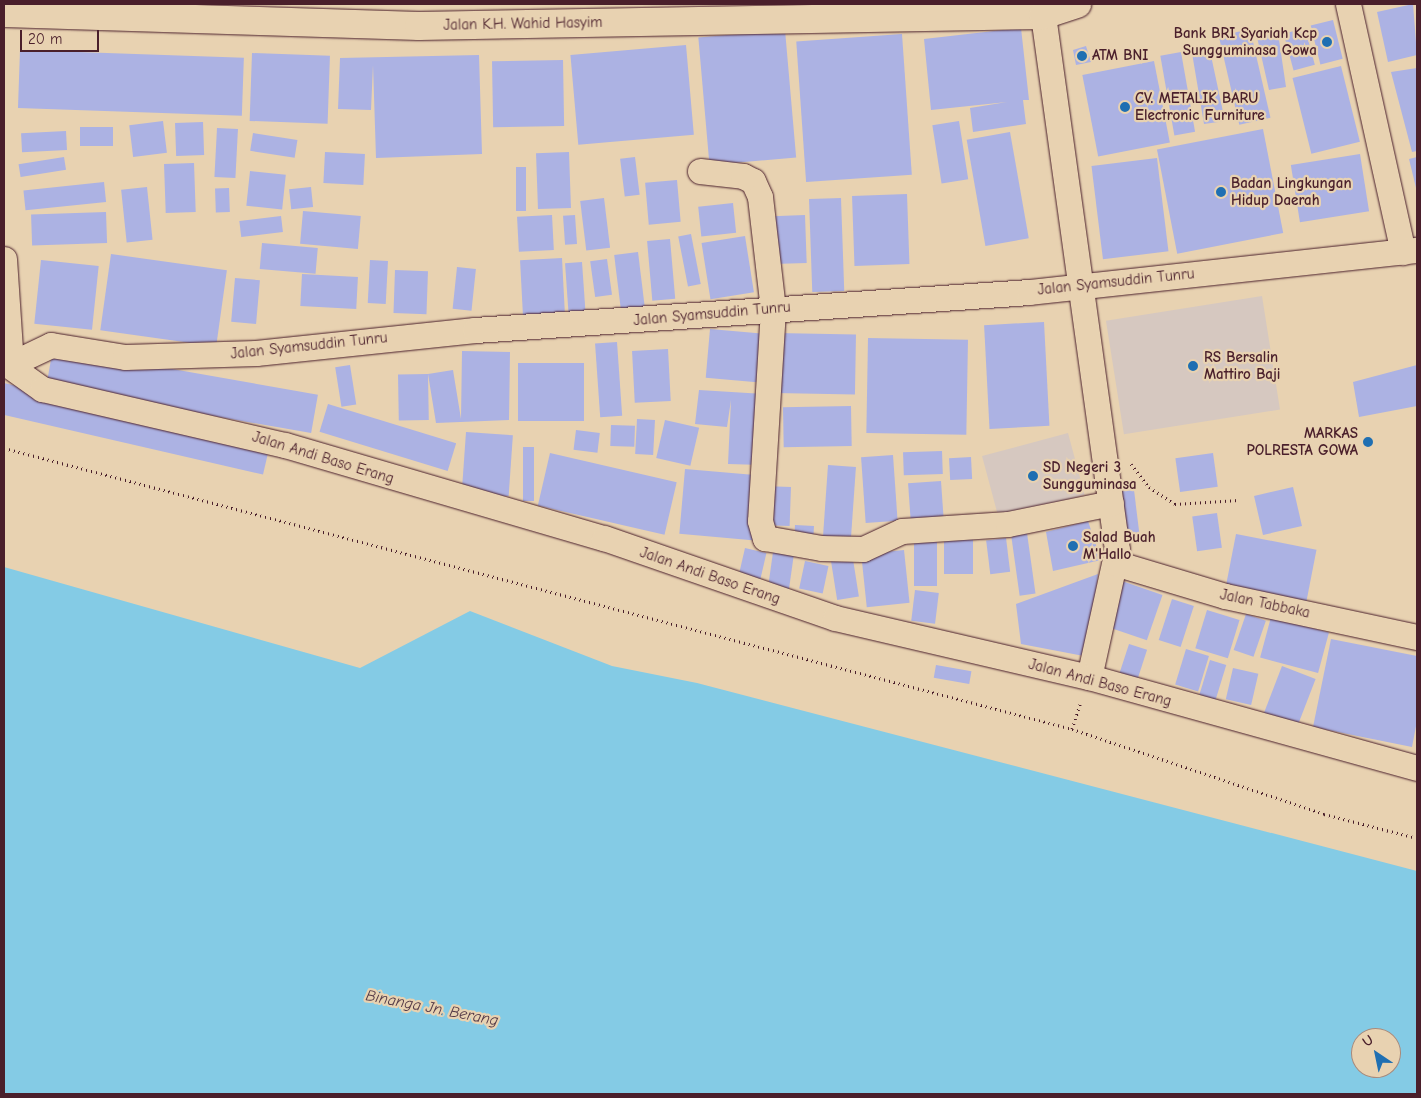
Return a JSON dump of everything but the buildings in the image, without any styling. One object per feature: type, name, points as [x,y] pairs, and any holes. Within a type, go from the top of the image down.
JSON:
[{"type":"highway","name":"Jalan K.H. Wahid Hasyim","points":[[4,13],[419,26],[1043,15],[1076,4]]},
{"type":"street","points":[[1348,4],[1410,251]]},
{"type":"street","points":[[1043,15],[1111,503],[1115,563],[1089,677]]},
{"type":"street","points":[[700,170],[743,176],[755,185],[773,309],[760,521],[766,538],[821,548],[864,549],[902,531],[1008,524],[1111,503]]},
{"type":"street","name":"Jalan Syamsuddin Tunru","points":[[7,363],[51,345],[125,357],[256,353],[475,330],[1081,286],[1410,251]]},
{"type":"street","points":[[4,259],[7,363]]},
{"type":"street","name":"Jalan Andi Baso Erang","points":[[7,363],[42,389],[285,445],[604,538],[836,618],[1089,677],[1417,768]]},
{"type":"street","name":"Jalan Tabbaka","points":[[1115,563],[1225,596],[1417,637]]},
{"type":"path","points":[[4,448],[1072,729],[1324,814],[1417,838]]},
{"type":"path","points":[[1125,455],[1149,487],[1175,504],[1239,500]]},
{"type":"shaded area","name":"RS Bersalin Mattiro Baji","points":[[1262,296],[1280,410],[1124,434],[1106,321]]},
{"type":"shaded area","name":"SD Negeri 3 Sungguminasa","points":[[1068,433],[1085,495],[999,518],[982,456]]},
{"type":"water","name":"Binanga Jn. Berang","points":[[4,567],[360,668],[470,611],[612,666],[697,683],[1417,871],[1417,1094],[4,1094]]},
{"type":"place","name":"Bank BRI Syariah Kcp Sungguminasa Gowa","points":[[1327,42]]},
{"type":"place","name":"ATM BNI","points":[[1082,56]]},
{"type":"place","name":"CV. METALIK BARU Electronic Furniture","points":[[1125,107]]},
{"type":"place","name":"Badan Lingkungan Hidup Daerah","points":[[1221,192]]},
{"type":"place","name":"RS Bersalin Mattiro Baji","points":[[1193,366]]},
{"type":"place","name":"MARKAS POLRESTA GOWA","points":[[1368,442]]},
{"type":"place","name":"SD Negeri 3 Sungguminasa","points":[[1033,476]]},
{"type":"place","name":"Salad Buah M'Hallo","points":[[1073,546]]}]
